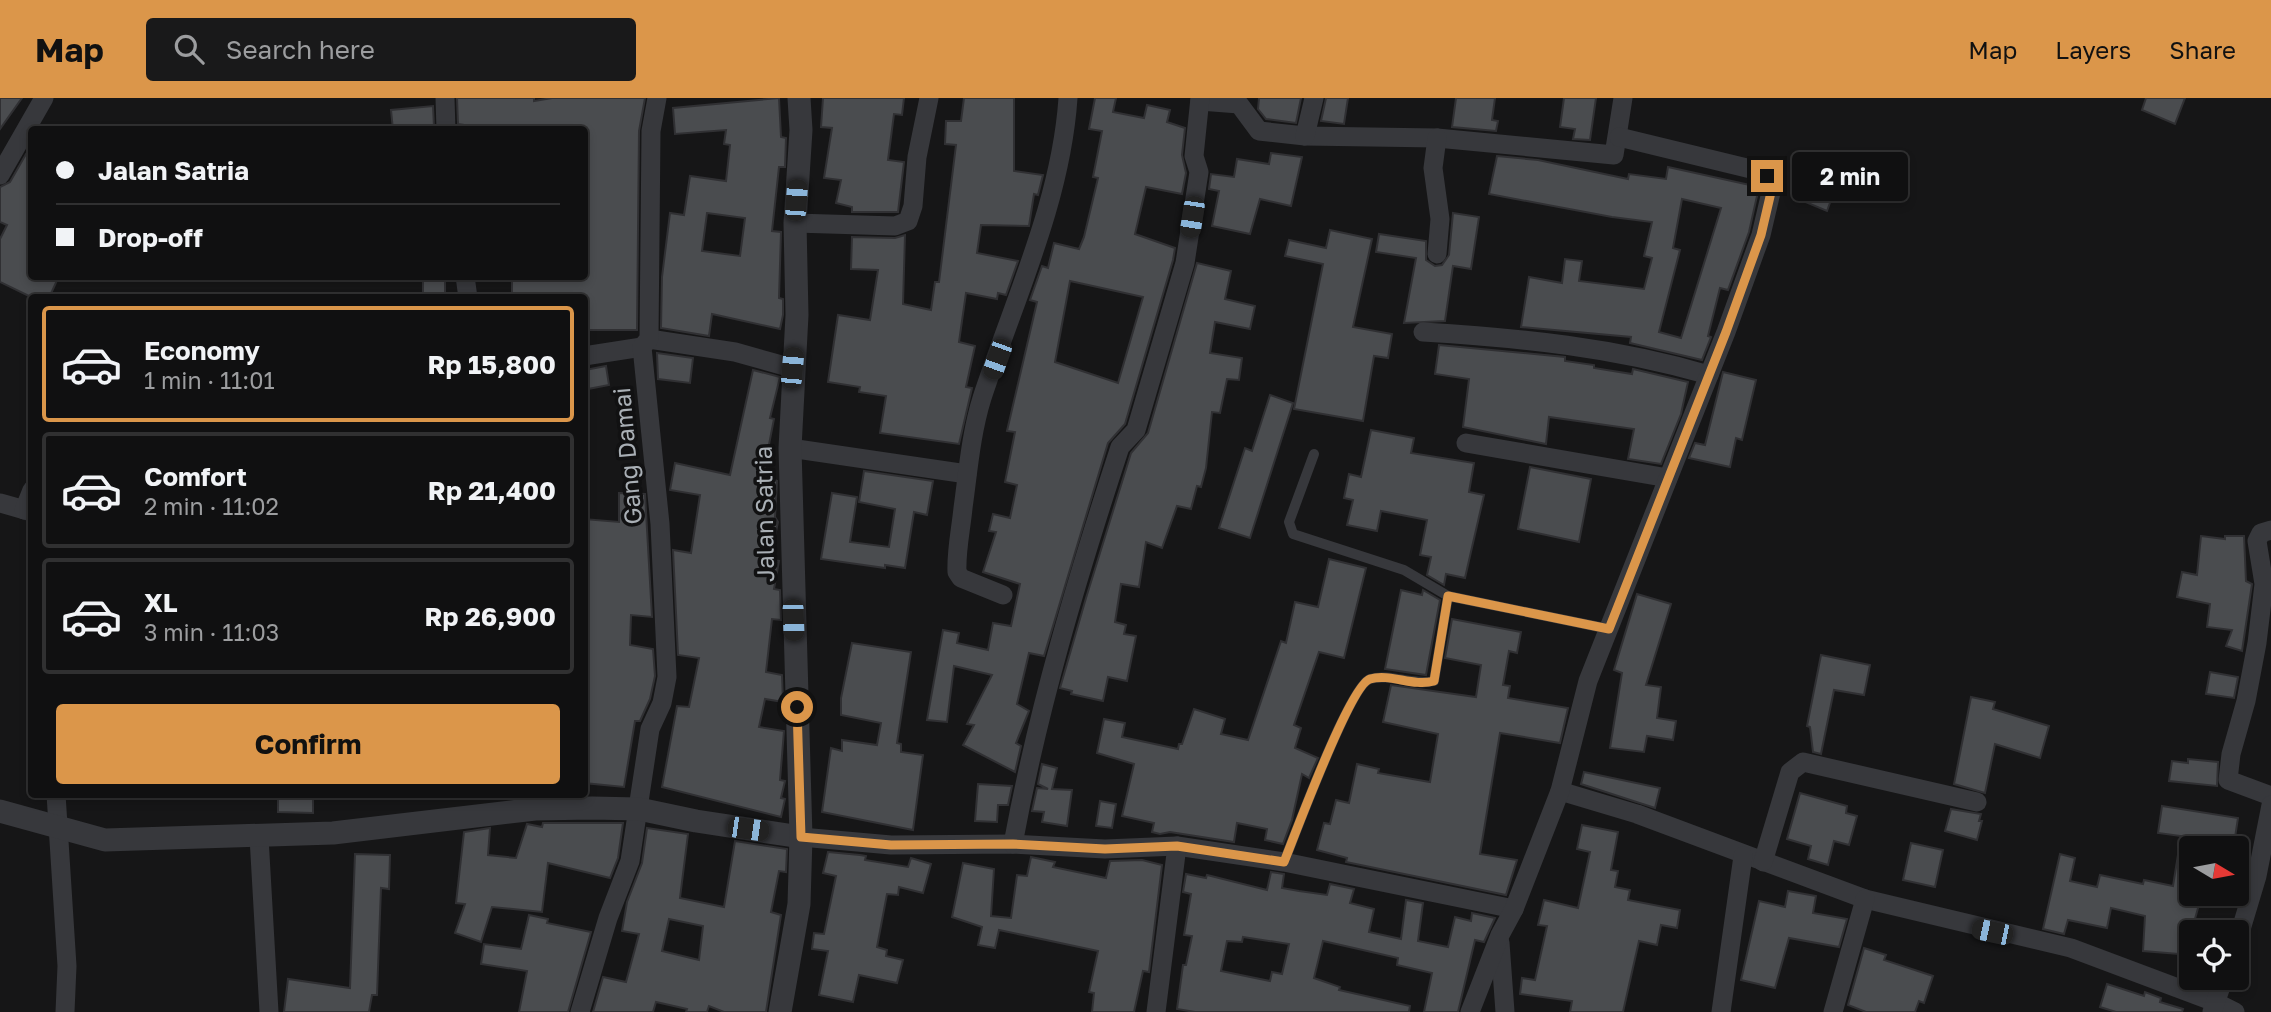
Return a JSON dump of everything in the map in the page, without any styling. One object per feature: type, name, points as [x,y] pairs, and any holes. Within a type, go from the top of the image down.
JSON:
[{"type":"street","points":[[0,175],[44,98]]},
{"type":"street","points":[[445,98],[446,126]]},
{"type":"street","name":"Gang Damai","points":[[580,1012],[608,918],[630,861],[650,729],[662,703],[667,677],[660,524],[646,343],[651,131],[657,98]]},
{"type":"street","name":"Jalan Satria","points":[[780,1012],[799,904],[801,837],[790,448],[792,368],[797,315],[795,223],[801,130],[799,98]]},
{"type":"street","points":[[795,223],[895,226],[908,220],[913,206],[917,157],[929,98]]},
{"type":"street","points":[[1003,595],[961,578],[957,572],[967,474],[982,400],[1012,318],[1044,217],[1066,135],[1068,98]]},
{"type":"street","points":[[1305,136],[1314,98]]},
{"type":"street","points":[[1013,844],[1031,746],[1077,577],[1120,447],[1136,430],[1185,262],[1199,172],[1195,156],[1200,99],[1239,104],[1259,131],[1305,136],[1437,138],[1614,155],[1619,137],[1623,98]]},
{"type":"street","points":[[1470,1012],[1560,791],[1588,681],[1709,375],[1761,235],[1772,188],[1767,176],[1755,170],[1619,137]]},
{"type":"street","points":[[1437,138],[1433,168],[1440,219],[1437,254]]},
{"type":"street","points":[[1423,332],[1539,340],[1657,360],[1709,375]]},
{"type":"street","points":[[588,355],[646,343],[735,352],[792,368]]},
{"type":"street","points":[[1466,443],[1668,478]]},
{"type":"street","points":[[790,448],[967,474]]},
{"type":"street","points":[[0,503],[28,511]]},
{"type":"street","points":[[2271,530],[2261,533],[2257,541],[2264,584],[2258,643],[2231,754],[2228,780],[2271,796]]},
{"type":"street","points":[[1763,862],[1790,772],[1803,762],[1978,802]]},
{"type":"street","points":[[1560,791],[1637,814],[1866,900],[2071,948],[2214,1007],[2235,1012]]},
{"type":"street","points":[[56,798],[55,828],[67,967],[65,1012]]},
{"type":"street","points":[[0,811],[105,840],[259,837],[333,832],[535,802],[639,809],[696,821],[801,837],[891,845],[1013,844],[1105,849],[1177,846],[1284,862],[1514,909]]},
{"type":"street","points":[[2244,920],[2257,876],[2271,805]]},
{"type":"street","points":[[259,837],[270,1012]]},
{"type":"street","points":[[1156,1012],[1177,846]]},
{"type":"street","points":[[1721,1012],[1743,856]]},
{"type":"street","points":[[1833,1012],[1866,900]]},
{"type":"street","points":[[1500,935],[1505,1012]]},
{"type":"street","points":[[2214,1007],[2220,990]]},
{"type":"lane","points":[[1314,454],[1289,522],[1293,534],[1404,570],[1448,596],[1609,629]]},
{"type":"lane","points":[[1284,862],[1327,753],[1362,684],[1373,678],[1418,683],[1434,681],[1448,596]]},
{"type":"building","points":[[0,98],[22,98],[0,129]]},
{"type":"building","points":[[457,98],[534,98],[534,101],[552,98],[645,98],[639,131],[637,330],[588,330],[588,294],[512,294],[512,280],[588,280],[588,126],[458,124]]},
{"type":"building","points":[[779,98],[781,137],[786,138],[785,167],[779,167],[772,231],[781,232],[779,298],[783,299],[783,315],[780,329],[712,314],[709,336],[661,328],[662,277],[670,213],[684,215],[690,176],[726,181],[730,145],[724,144],[726,130],[675,134],[673,108]],"holes":[[[707,213],[745,218],[740,256],[702,251]]]},
{"type":"building","points":[[823,98],[904,98],[902,115],[894,114],[888,160],[904,162],[898,212],[852,212],[852,207],[836,203],[841,180],[824,178],[832,128],[821,127]]},
{"type":"building","points":[[964,98],[1014,98],[1014,171],[1043,175],[1038,195],[1034,194],[1029,226],[981,225],[977,253],[1018,261],[1006,295],[998,293],[997,299],[966,293],[959,342],[975,346],[966,387],[972,388],[959,444],[880,433],[886,396],[859,392],[860,387],[828,382],[838,315],[870,320],[878,270],[851,269],[852,237],[895,238],[905,235],[903,304],[931,310],[935,282],[939,282],[956,145],[945,144],[946,121],[961,121]]},
{"type":"building","points":[[1095,98],[1116,98],[1113,112],[1144,118],[1147,105],[1170,110],[1167,122],[1185,128],[1182,155],[1186,173],[1182,194],[1146,187],[1135,234],[1175,248],[1173,260],[1125,424],[1108,443],[1044,656],[1029,653],[1017,704],[1029,711],[1016,743],[1021,746],[1015,772],[963,745],[974,725],[967,724],[992,675],[954,666],[947,722],[927,720],[943,630],[959,633],[957,643],[988,650],[993,623],[1011,626],[1020,584],[983,572],[996,532],[989,531],[993,514],[1010,518],[1017,485],[1005,482],[1015,432],[1007,431],[1037,302],[1030,300],[1042,266],[1048,268],[1054,243],[1079,249],[1084,237],[1098,178],[1093,177],[1102,131],[1089,129]],"holes":[[[1070,281],[1143,297],[1118,383],[1055,362]]]},
{"type":"building","points":[[1259,98],[1301,98],[1296,123],[1266,119],[1258,109]]},
{"type":"building","points":[[1326,98],[1348,98],[1344,124],[1321,121]]},
{"type":"building","points":[[1456,98],[1495,98],[1492,120],[1498,121],[1496,131],[1452,127]]},
{"type":"building","points":[[1564,98],[1596,98],[1590,140],[1573,139],[1575,129],[1560,127]]},
{"type":"building","points":[[2146,98],[2185,98],[2175,124],[2142,110]]},
{"type":"building","points":[[433,106],[434,126],[393,126],[391,110]]},
{"type":"building","points":[[1271,153],[1302,157],[1291,206],[1260,199],[1250,234],[1212,226],[1219,191],[1209,189],[1211,174],[1234,177],[1237,159],[1269,164]]},
{"type":"building","points":[[26,154],[28,155],[28,280],[57,280],[51,294],[28,296],[0,282],[0,239],[7,225],[0,222],[0,187],[10,182]]},
{"type":"building","points":[[1497,156],[1538,160],[1628,179],[1629,174],[1666,179],[1668,167],[1759,187],[1749,232],[1728,290],[1720,288],[1708,336],[1711,337],[1702,360],[1630,343],[1631,337],[1521,327],[1529,277],[1562,283],[1565,259],[1582,261],[1579,281],[1644,289],[1652,258],[1644,256],[1652,222],[1489,194]],"holes":[[[1682,199],[1721,208],[1681,338],[1659,332],[1680,250],[1673,248]]]},
{"type":"building","points":[[1812,177],[1836,186],[1827,211],[1803,201]]},
{"type":"building","points":[[1453,213],[1479,217],[1471,269],[1453,266],[1445,321],[1404,323],[1416,258],[1376,252],[1379,234],[1426,241],[1426,260],[1435,266],[1442,265],[1449,255]]},
{"type":"building","points":[[1330,230],[1372,239],[1353,327],[1392,334],[1388,358],[1374,356],[1363,421],[1294,409],[1323,264],[1285,256],[1289,240],[1326,248]]},
{"type":"building","points":[[1197,263],[1231,271],[1225,299],[1255,306],[1250,329],[1215,322],[1210,353],[1242,358],[1239,380],[1227,379],[1220,413],[1212,412],[1206,468],[1201,487],[1197,486],[1191,509],[1177,506],[1162,548],[1146,542],[1139,587],[1121,584],[1115,622],[1126,625],[1124,634],[1136,636],[1127,681],[1108,677],[1103,701],[1071,694],[1072,691],[1060,688],[1086,598],[1131,453],[1148,433]]},
{"type":"building","points":[[423,280],[445,280],[445,294],[423,294]]},
{"type":"building","points":[[1439,345],[1565,357],[1565,361],[1594,365],[1594,368],[1632,374],[1633,369],[1688,382],[1681,414],[1661,464],[1628,459],[1634,429],[1549,417],[1546,444],[1463,427],[1469,379],[1435,374]]},
{"type":"building","points":[[657,353],[693,358],[690,383],[658,379]]},
{"type":"building","points":[[606,366],[609,385],[588,389],[588,369]]},
{"type":"building","points":[[753,370],[780,377],[770,418],[774,419],[763,475],[777,481],[775,517],[778,522],[770,560],[779,561],[774,589],[780,590],[781,620],[772,619],[766,672],[782,675],[783,702],[765,699],[759,727],[784,731],[780,780],[785,781],[781,798],[785,799],[781,817],[662,787],[677,706],[689,707],[699,658],[678,655],[673,550],[691,553],[700,495],[670,490],[675,463],[730,475]]},
{"type":"building","points":[[1723,372],[1756,380],[1742,440],[1736,438],[1730,467],[1689,458],[1695,443],[1705,445]]},
{"type":"building","points":[[1270,395],[1293,403],[1250,538],[1219,528],[1245,448],[1252,451]]},
{"type":"building","points":[[1371,430],[1414,438],[1411,453],[1474,463],[1469,492],[1484,495],[1465,578],[1446,574],[1444,585],[1427,575],[1431,557],[1420,555],[1427,520],[1381,511],[1377,531],[1347,525],[1353,500],[1344,498],[1349,474],[1361,477]]},
{"type":"building","points":[[1530,467],[1591,479],[1579,542],[1518,529]]},
{"type":"building","points":[[864,471],[933,481],[927,515],[914,512],[905,568],[885,565],[885,568],[821,559],[832,493],[857,497],[850,542],[889,547],[895,509],[859,502]]},
{"type":"building","points":[[619,493],[645,494],[652,617],[631,615],[630,645],[653,649],[655,676],[650,699],[640,721],[635,721],[624,787],[588,783],[588,519],[619,522]]},
{"type":"building","points":[[2201,536],[2225,539],[2225,536],[2244,536],[2246,581],[2252,584],[2242,651],[2226,646],[2232,630],[2207,627],[2210,604],[2177,597],[2182,572],[2197,575]]},
{"type":"building","points":[[1329,559],[1366,568],[1344,658],[1319,652],[1294,725],[1301,728],[1295,748],[1318,758],[1309,778],[1302,774],[1292,820],[1283,844],[1265,840],[1267,829],[1237,823],[1234,842],[1170,832],[1160,834],[1152,832],[1154,823],[1122,816],[1134,764],[1097,753],[1104,719],[1125,723],[1122,737],[1178,749],[1194,709],[1225,719],[1221,734],[1248,740],[1281,641],[1286,643],[1295,602],[1318,607]]},
{"type":"building","points":[[1401,590],[1422,595],[1423,590],[1440,600],[1426,675],[1385,669]]},
{"type":"building","points":[[1637,594],[1671,604],[1646,685],[1661,687],[1657,718],[1676,721],[1673,740],[1647,736],[1644,752],[1610,748],[1622,673],[1614,670]]},
{"type":"building","points":[[1452,619],[1521,632],[1517,653],[1509,651],[1503,685],[1510,686],[1508,698],[1568,708],[1560,743],[1500,733],[1480,854],[1517,860],[1506,895],[1346,862],[1347,858],[1317,850],[1324,823],[1330,824],[1336,800],[1349,803],[1357,764],[1379,769],[1378,773],[1430,782],[1438,734],[1383,722],[1391,685],[1476,697],[1481,665],[1445,658]]},
{"type":"building","points":[[852,643],[911,652],[897,743],[901,744],[901,752],[923,755],[913,830],[822,812],[831,748],[842,751],[842,740],[877,745],[881,723],[841,715],[841,698]]},
{"type":"building","points":[[1821,655],[1870,665],[1864,695],[1834,690],[1821,754],[1813,752],[1810,727],[1807,726]]},
{"type":"building","points":[[2210,672],[2238,677],[2234,698],[2206,694]]},
{"type":"building","points":[[1971,697],[1995,702],[1993,709],[2049,726],[2040,758],[1995,744],[1985,793],[1954,784]]},
{"type":"building","points":[[2188,759],[2218,762],[2217,786],[2169,781],[2172,761],[2188,763]]},
{"type":"building","points":[[1042,764],[1057,768],[1052,789],[1072,790],[1067,826],[1042,822],[1044,812],[1032,811],[1037,788],[1048,789],[1038,784]]},
{"type":"building","points":[[1584,772],[1660,788],[1655,808],[1581,784]]},
{"type":"building","points":[[978,784],[1012,786],[1008,805],[998,805],[997,822],[975,821]]},
{"type":"building","points":[[1800,793],[1847,806],[1846,813],[1857,816],[1849,845],[1834,841],[1828,865],[1808,859],[1811,846],[1787,839]]},
{"type":"building","points":[[278,798],[313,798],[313,813],[278,812]]},
{"type":"building","points":[[1100,801],[1116,804],[1112,828],[1096,826]]},
{"type":"building","points":[[2162,806],[2238,818],[2235,836],[2181,836],[2158,833]]},
{"type":"building","points":[[1951,809],[1981,814],[1977,840],[1945,831]]},
{"type":"building","points":[[543,823],[623,823],[618,858],[610,878],[548,863],[542,912],[492,907],[481,942],[455,933],[465,904],[456,903],[464,832],[490,828],[488,855],[516,858],[527,824],[542,827]]},
{"type":"building","points":[[1582,825],[1618,832],[1611,870],[1618,871],[1615,887],[1630,890],[1628,900],[1680,910],[1677,928],[1661,925],[1657,945],[1639,941],[1623,1012],[1570,1012],[1572,1001],[1520,994],[1522,978],[1535,980],[1547,926],[1538,925],[1544,900],[1578,908],[1590,852],[1577,849]]},
{"type":"building","points":[[647,828],[688,834],[680,898],[724,907],[735,841],[787,849],[786,872],[779,871],[771,912],[781,915],[766,1012],[724,1012],[709,1006],[707,1012],[686,1012],[687,1009],[656,1002],[653,1012],[593,1012],[603,977],[626,982],[639,934],[622,931],[627,902],[642,863]],"holes":[[[669,919],[703,926],[699,960],[662,951]]]},
{"type":"building","points":[[1911,843],[1943,850],[1935,887],[1903,880]]},
{"type":"building","points":[[2179,848],[2179,906],[2199,906],[2195,920],[2179,920],[2179,954],[2143,951],[2145,916],[2111,908],[2107,928],[2068,920],[2064,934],[2043,929],[2060,854],[2075,858],[2070,881],[2097,887],[2100,875],[2143,884],[2144,880],[2173,886]]},
{"type":"building","points":[[828,852],[866,856],[865,860],[908,867],[911,858],[931,864],[923,893],[899,887],[898,895],[887,894],[877,947],[887,950],[886,956],[903,960],[897,983],[859,975],[853,1002],[819,995],[828,951],[812,949],[814,933],[824,934],[836,876],[823,873]]},
{"type":"building","points":[[355,854],[390,855],[389,889],[381,888],[377,995],[372,995],[369,1012],[284,1012],[288,979],[350,988]]},
{"type":"building","points":[[1031,857],[1055,862],[1053,867],[1106,878],[1110,861],[1142,860],[1162,865],[1149,972],[1143,971],[1134,1012],[1092,1012],[1094,993],[1089,992],[1098,951],[999,930],[995,948],[978,945],[982,927],[952,917],[963,863],[994,869],[991,916],[1011,918],[1017,875],[1027,876]]},
{"type":"building","points":[[1271,872],[1284,874],[1282,888],[1327,895],[1330,884],[1354,889],[1350,903],[1374,909],[1369,932],[1401,939],[1406,900],[1423,903],[1418,941],[1448,947],[1455,917],[1471,921],[1472,913],[1495,918],[1484,942],[1475,940],[1458,1012],[1424,1012],[1432,973],[1397,965],[1398,958],[1323,941],[1314,978],[1340,987],[1339,990],[1410,1006],[1409,1012],[1195,1012],[1177,1009],[1183,965],[1186,965],[1192,936],[1184,935],[1191,894],[1183,892],[1186,874],[1206,878],[1207,875],[1267,890]],"holes":[[[1243,937],[1289,944],[1282,974],[1272,972],[1270,981],[1221,971],[1227,941],[1242,942]]]},
{"type":"building","points":[[1788,891],[1816,896],[1813,913],[1847,919],[1839,947],[1789,938],[1775,988],[1741,980],[1759,901],[1785,907]]},
{"type":"building","points":[[529,915],[548,919],[547,923],[591,932],[568,1012],[519,1012],[527,971],[481,964],[484,944],[521,949]]},
{"type":"building","points":[[1864,948],[1886,955],[1884,960],[1933,976],[1924,1003],[1919,1001],[1915,1012],[1866,1012],[1848,1005]]},
{"type":"building","points":[[2107,984],[2144,996],[2145,992],[2161,998],[2160,1002],[2183,1009],[2182,1012],[2116,1012],[2100,1007]]},
{"type":"route","points":[[797,707],[801,837],[891,845],[1013,844],[1105,849],[1177,846],[1284,862],[1327,753],[1362,684],[1373,678],[1418,683],[1434,681],[1448,596],[1609,629],[1726,332],[1761,235],[1772,188],[1767,176]]}]
